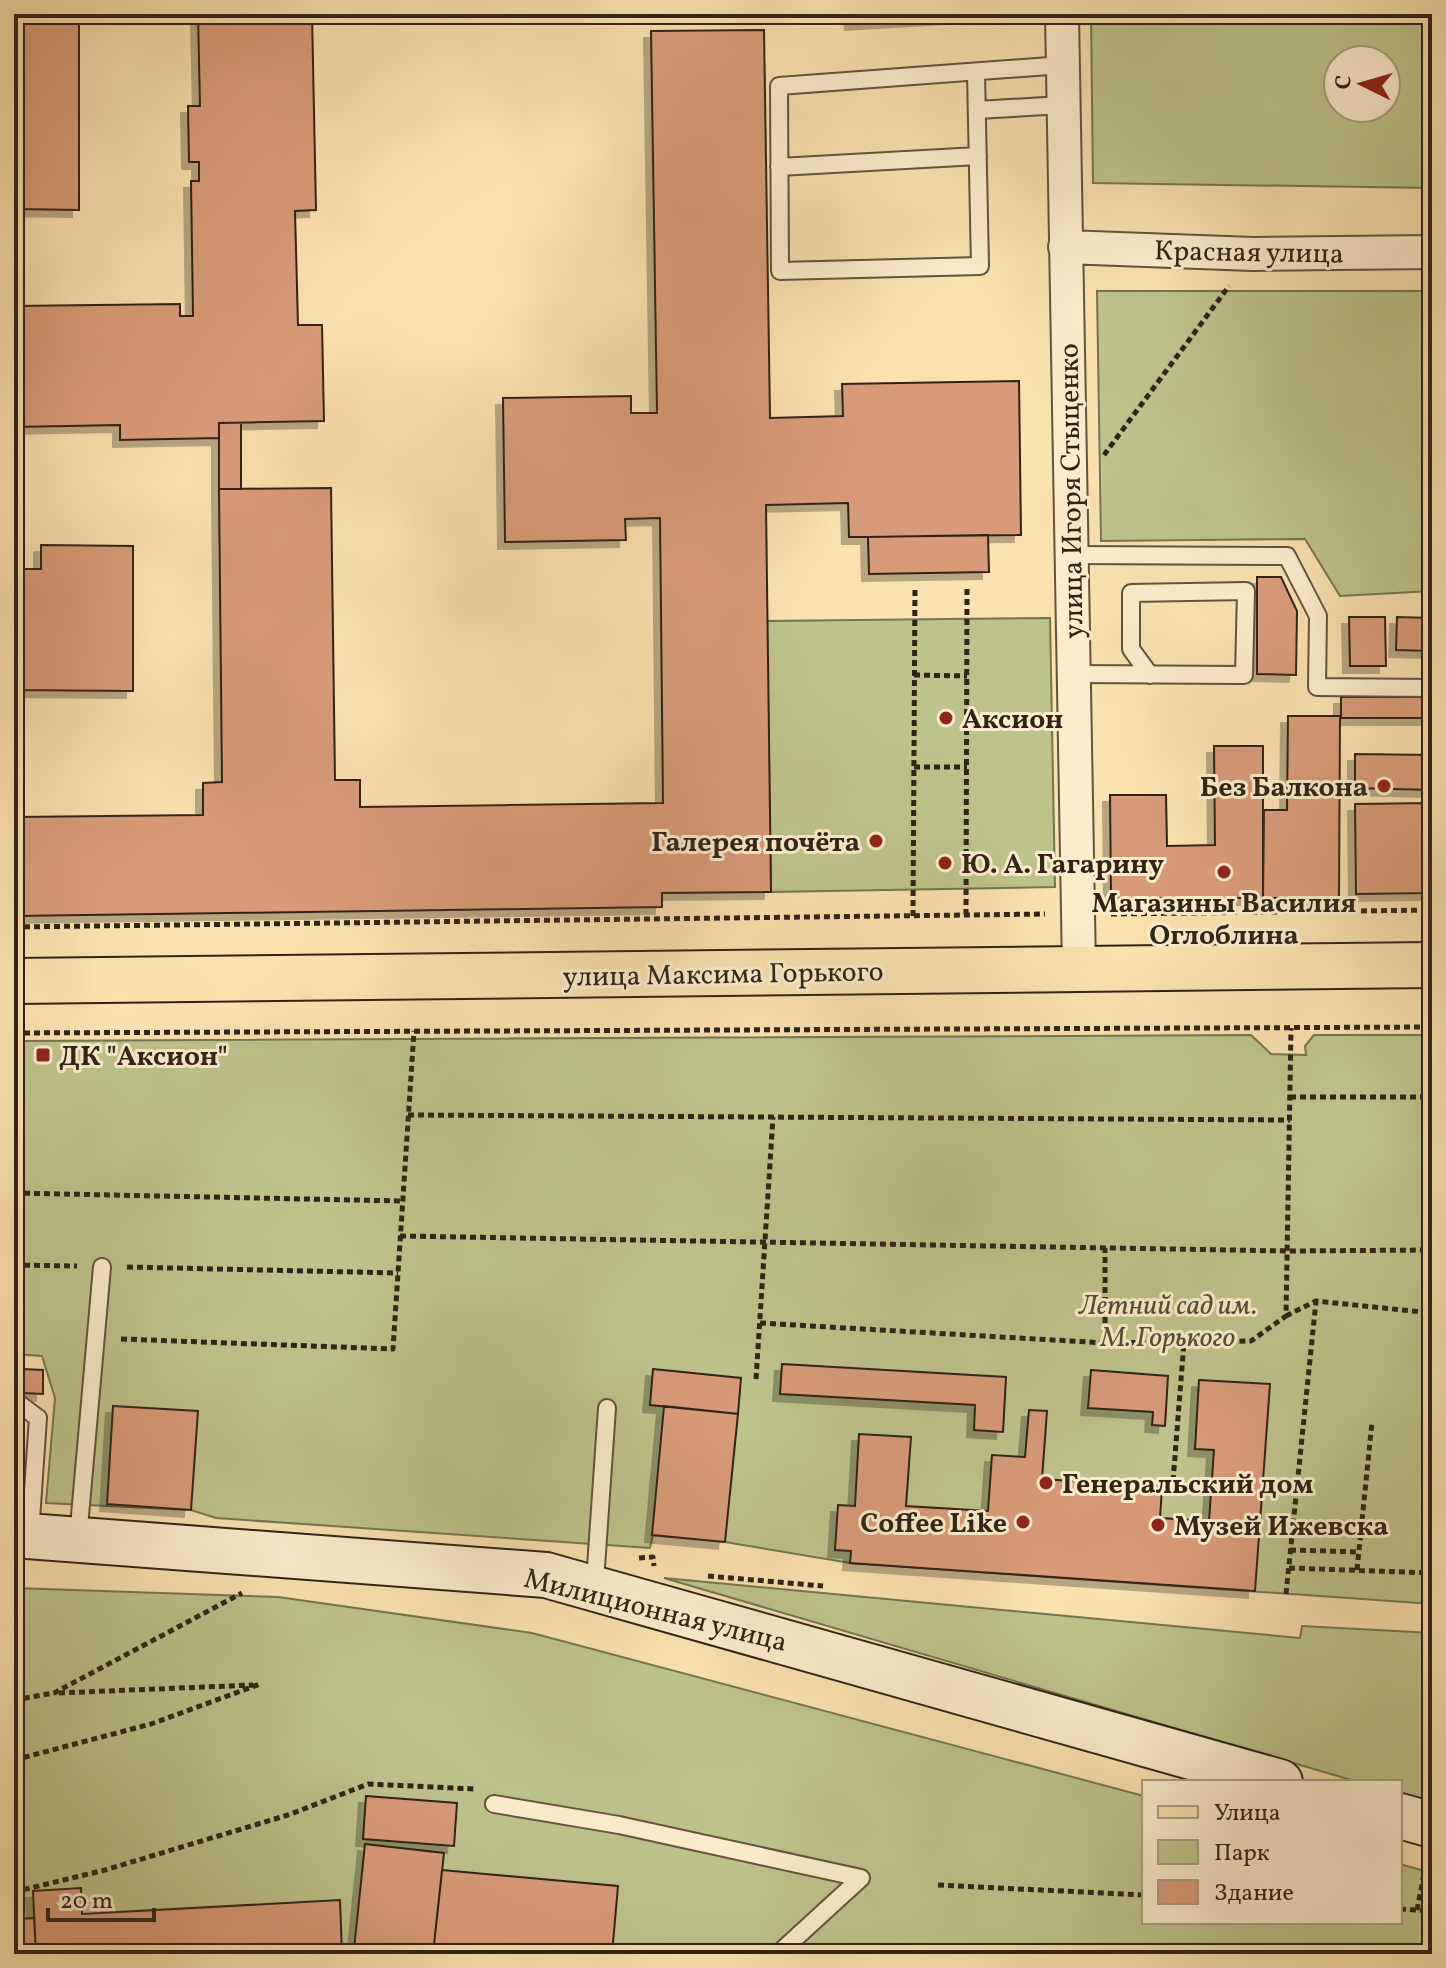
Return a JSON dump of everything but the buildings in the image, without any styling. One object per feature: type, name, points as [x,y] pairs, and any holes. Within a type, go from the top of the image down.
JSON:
[{"type":"main road","name":"улица Максима Горького","points":[[14,981],[1432,965]]},
{"type":"street","name":"улица Игоря Стыценко","points":[[1062,14],[1079,969]]},
{"type":"street","name":"Красная улица","points":[[1065,247],[1253,254],[1432,252]]},
{"type":"street","name":"Милиционная улица","points":[[22,1535],[546,1575],[1273,1780]]},
{"type":"street","points":[[1402,1818],[1429,1844]]},
{"type":"lane","points":[[976,73],[980,266],[780,271],[779,86],[1063,65]]},
{"type":"lane","points":[[977,110],[1063,105]]},
{"type":"lane","points":[[779,167],[978,156]]},
{"type":"lane","points":[[1072,555],[1287,556],[1318,616],[1317,687],[1432,688]]},
{"type":"lane","points":[[1074,674],[1150,675],[1244,675],[1246,591],[1131,593],[1131,649],[1150,675]]},
{"type":"lane","points":[[78,1538],[102,1267]]},
{"type":"lane","points":[[14,1400],[38,1418],[22,1535]]},
{"type":"lane","points":[[596,1567],[607,1408]]},
{"type":"lane","points":[[494,1804],[619,1825],[861,1878],[778,1954]]},
{"type":"path","points":[[1071,501],[1253,254]]},
{"type":"path","points":[[913,916],[915,587]]},
{"type":"path","points":[[966,915],[967,587]]},
{"type":"path","points":[[914,675],[967,676]]},
{"type":"path","points":[[914,767],[967,767]]},
{"type":"path","points":[[14,927],[1432,910]]},
{"type":"path","points":[[14,1033],[1432,1027]]},
{"type":"path","points":[[1286,1316],[1291,1028]]},
{"type":"path","points":[[96,1338],[393,1349],[414,1031]]},
{"type":"path","points":[[1290,1097],[1432,1097]]},
{"type":"path","points":[[408,1115],[1290,1120]]},
{"type":"path","points":[[756,1379],[773,1117]]},
{"type":"path","points":[[14,1193],[403,1201]]},
{"type":"path","points":[[400,1236],[1288,1251],[1432,1250]]},
{"type":"path","points":[[1105,1248],[1105,1343]]},
{"type":"path","points":[[14,1265],[398,1273]]},
{"type":"path","points":[[760,1323],[1105,1343],[1184,1342],[1251,1341],[1286,1316],[1316,1301],[1432,1313]]},
{"type":"path","points":[[1286,1594],[1316,1301]]},
{"type":"path","points":[[1173,1481],[1184,1342]]},
{"type":"path","points":[[1357,1570],[1372,1422]]},
{"type":"path","points":[[1290,1550],[1359,1552]]},
{"type":"path","points":[[1289,1568],[1432,1573]]},
{"type":"path","points":[[54,1693],[247,1590]]},
{"type":"path","points":[[14,1700],[54,1693],[260,1684],[151,1724],[14,1760]]},
{"type":"path","points":[[14,1892],[105,1870],[288,1815],[368,1784],[477,1789],[494,1804]]},
{"type":"path","points":[[1417,1910],[1429,1844]]},
{"type":"path","points":[[938,1885],[1142,1895]]},
{"type":"path","points":[[1402,1909],[1432,1911]]},
{"type":"green space","points":[[1091,14],[1432,14],[1432,188],[1093,183]]},
{"type":"green space","points":[[1097,291],[1432,291],[1432,591],[1340,596],[1305,539],[1101,541]]},
{"type":"green space","points":[[1050,618],[1055,887],[771,892],[767,621]]},
{"type":"green space","name":"Летний сад им. М. Горького","points":[[1251,1035],[1271,1054],[1306,1055],[1305,1046],[1314,1035],[1432,1035],[1432,1604],[850,1563],[725,1542],[653,1535],[650,1548],[216,1518],[191,1510],[46,1503],[55,1398],[42,1356],[14,1354],[14,1041]]},
{"type":"green space","points":[[664,1578],[1300,1638],[1302,1626],[1432,1633],[1432,1803],[1402,1795],[1402,1780],[1351,1780]]},
{"type":"green space","points":[[14,1588],[278,1597],[532,1633],[1142,1795],[1142,1924],[1402,1924],[1402,1865],[1432,1873],[1432,1954],[14,1954]]},
{"type":"place","name":"Аксион","points":[[946,718]]},
{"type":"place","name":"Без Балкона","points":[[1384,786]]},
{"type":"place","name":"Галерея почёта","points":[[876,841]]},
{"type":"place","name":"Ю. А. Гагарину","points":[[945,863]]},
{"type":"place","name":"Магазины Василия Оглоблина","points":[[1224,872]]},
{"type":"place","name":"ДК \"Аксион\"","points":[[43,1055]]},
{"type":"place","name":"Генеральский дом","points":[[1046,1483]]},
{"type":"place","name":"Coffee Like","points":[[1023,1522]]},
{"type":"place","name":"Музей Ижевска","points":[[1158,1525]]}]
